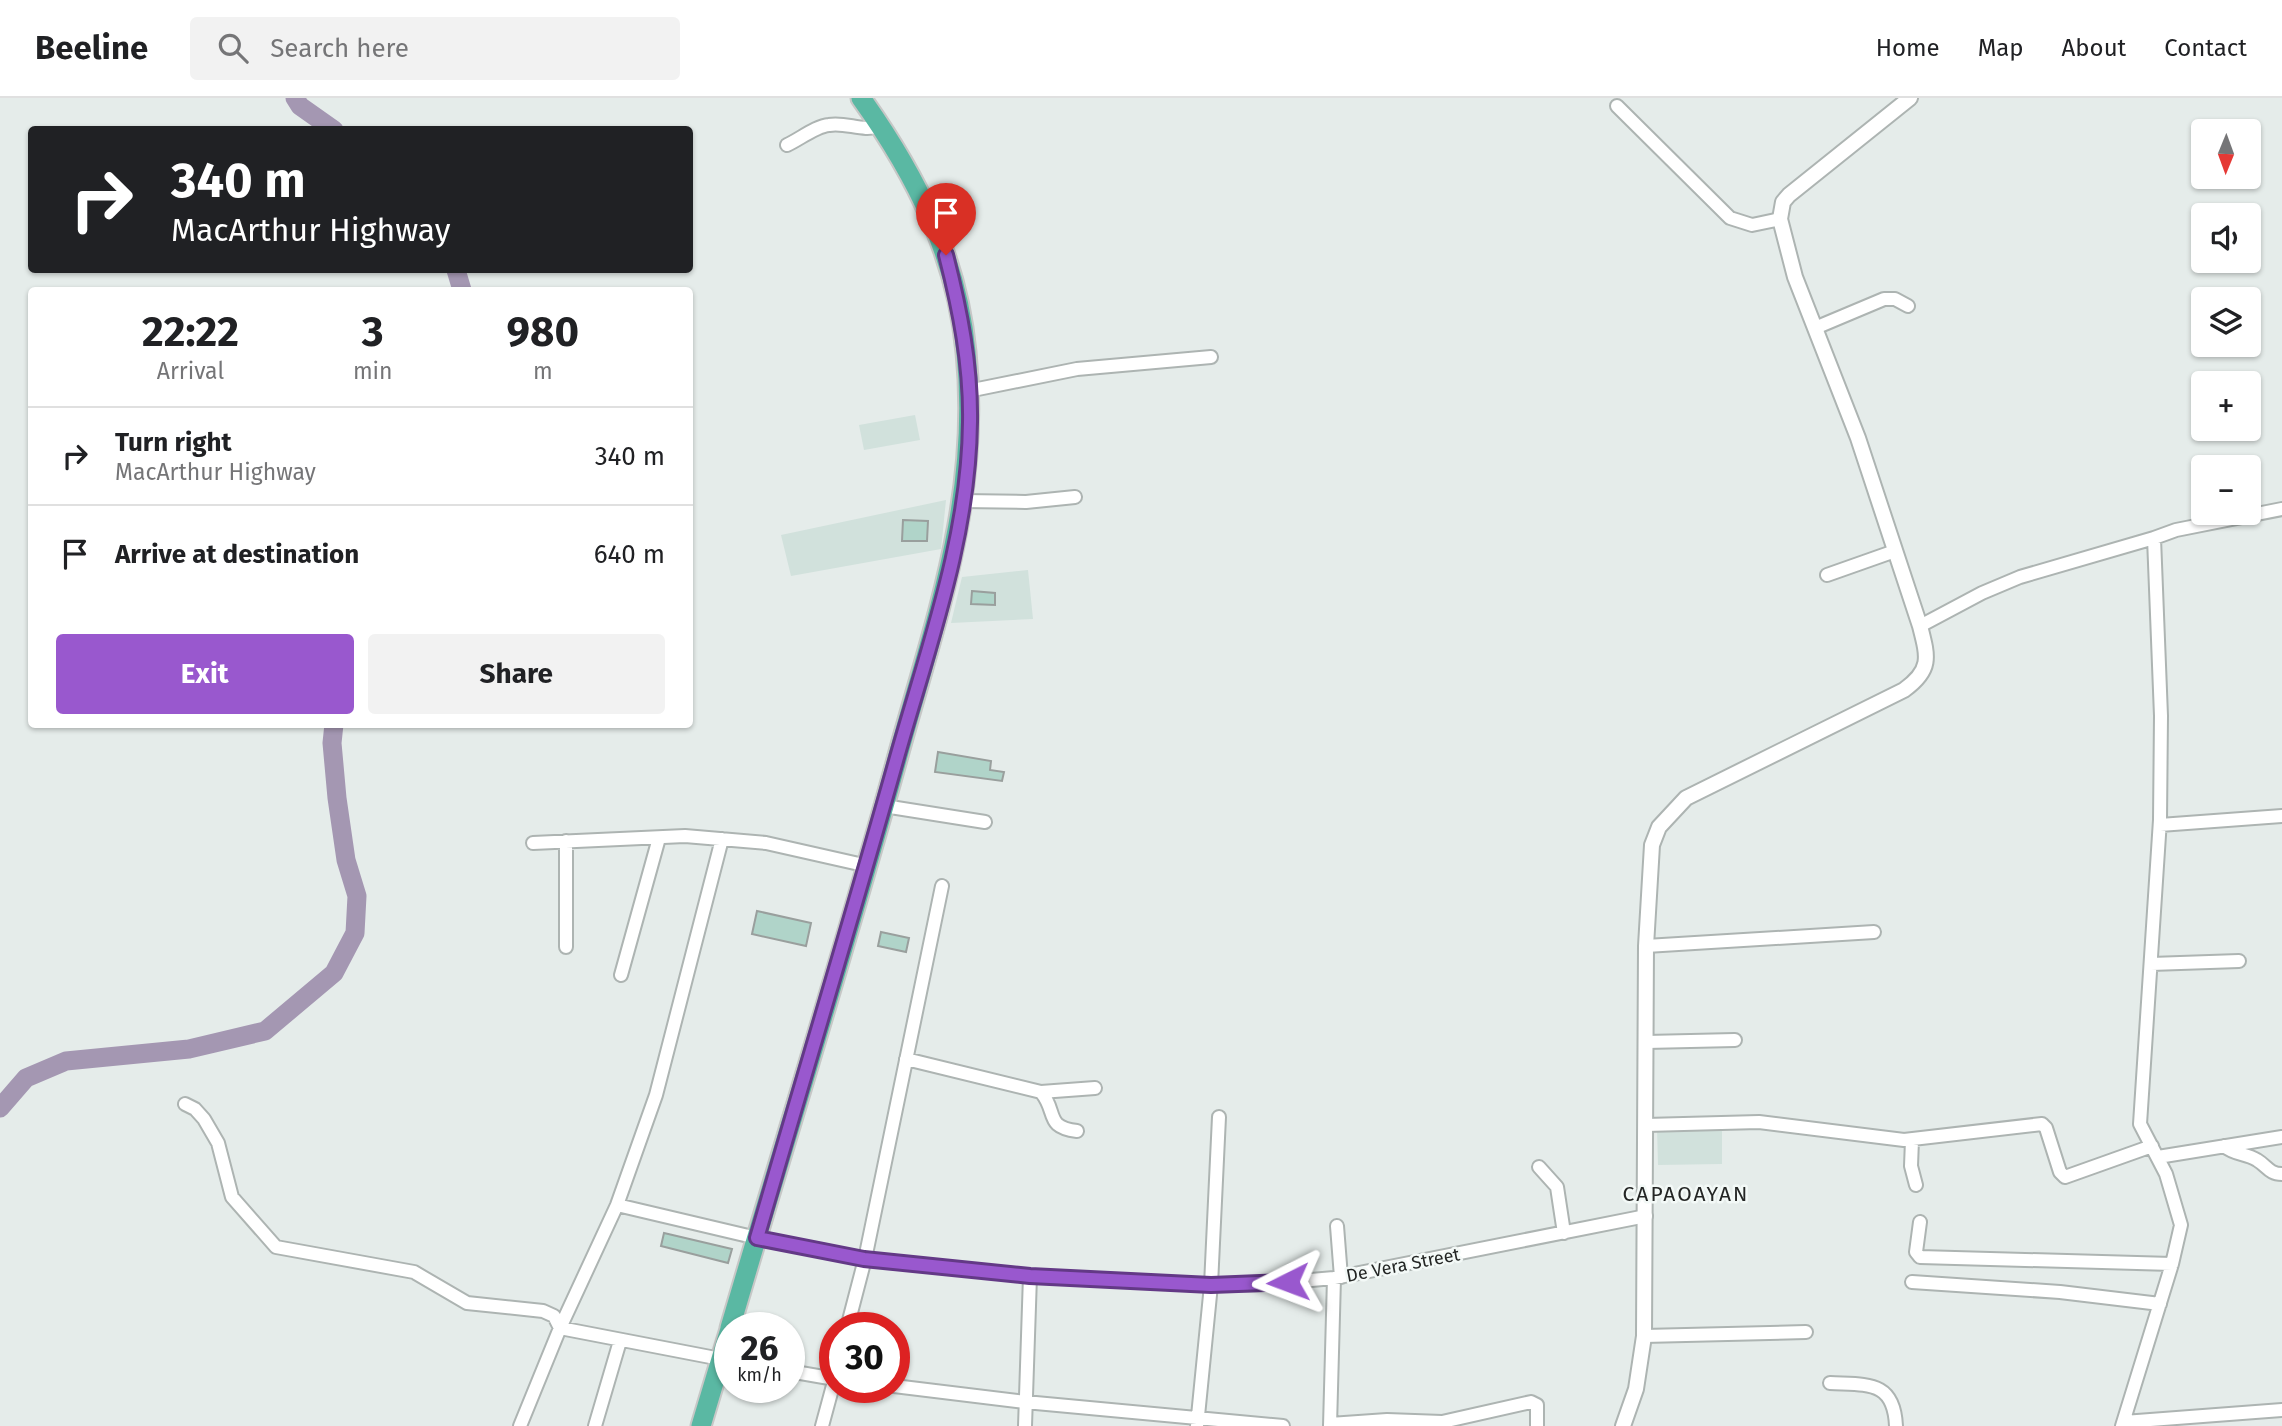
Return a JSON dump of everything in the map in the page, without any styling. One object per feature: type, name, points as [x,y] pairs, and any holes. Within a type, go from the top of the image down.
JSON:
[{"type":"highway","points":[[735,1312],[868,866],[945,591],[963,501],[969,446],[968,391],[961,313],[939,234],[921,193],[860,98]]},
{"type":"highway","points":[[701,1426],[714,1390]]},
{"type":"street","points":[[1623,1426],[1636,1389],[1644,1336],[1646,946],[1652,845],[1659,827],[1686,798],[1915,682],[1926,666],[1927,658],[1920,626],[1858,438],[1795,277],[1780,219],[1783,202],[1789,195],[1910,98]]},
{"type":"street","points":[[1616,106],[1730,218],[1752,225],[1780,219]]},
{"type":"street","points":[[788,145],[824,125],[840,125],[861,130],[880,126]]},
{"type":"street","points":[[1815,328],[1884,299],[1895,299],[1908,306]]},
{"type":"street","points":[[968,391],[1077,369],[1211,357]]},
{"type":"street","points":[[963,501],[1026,502],[1075,497]]},
{"type":"street","points":[[1920,626],[1982,593],[2020,577],[2176,530],[2282,509]]},
{"type":"street","points":[[2154,538],[2161,716],[2160,825],[2140,1124],[2166,1174],[2181,1225],[2172,1264],[2123,1424],[2282,1410]]},
{"type":"street","points":[[1827,575],[1895,551]]},
{"type":"street","points":[[884,806],[985,822]]},
{"type":"street","points":[[2160,825],[2282,816]]},
{"type":"street","points":[[533,843],[659,838],[722,839],[766,844],[868,866]]},
{"type":"street","points":[[621,975],[659,838]]},
{"type":"street","points":[[520,1426],[560,1328],[617,1205],[656,1095],[722,839]]},
{"type":"street","points":[[566,841],[566,947]]},
{"type":"street","points":[[851,1312],[942,886]]},
{"type":"street","points":[[1646,946],[1874,932]]},
{"type":"street","points":[[2151,964],[2239,961]]},
{"type":"street","points":[[1646,1042],[1735,1040]]},
{"type":"street","points":[[906,1059],[1041,1093],[1095,1088]]},
{"type":"street","points":[[1041,1093],[1047,1099],[1053,1121],[1064,1130],[1077,1131]]},
{"type":"street","points":[[185,1104],[195,1109],[204,1119],[218,1143],[232,1197],[275,1247],[414,1272],[467,1303],[543,1311],[554,1316],[560,1328]]},
{"type":"street","points":[[1197,1422],[1211,1285],[1219,1117]]},
{"type":"street","points":[[1646,1125],[1759,1122],[1912,1140],[1982,1129],[2042,1124],[2046,1128],[2060,1172],[2065,1177],[2155,1151],[2224,1146],[2282,1137]]},
{"type":"street","points":[[1912,1140],[1911,1166],[1916,1185]]},
{"type":"street","points":[[2224,1146],[2240,1156],[2257,1160],[2273,1173],[2282,1174]]},
{"type":"street","points":[[1539,1167],[1557,1186],[1564,1233]]},
{"type":"street","name":"De Vera Street","points":[[617,1205],[757,1238],[864,1259],[1030,1276],[1211,1285],[1266,1284],[1337,1277],[1646,1216]]},
{"type":"street","points":[[1920,1222],[1916,1252],[1920,1257],[2172,1264]]},
{"type":"street","points":[[1337,1226],[1330,1425],[1387,1420],[1441,1424],[1531,1402],[1538,1405],[1537,1426]]},
{"type":"street","points":[[1025,1426],[1030,1276]]},
{"type":"street","points":[[1912,1282],[2060,1292],[2160,1304]]},
{"type":"street","points":[[560,1328],[714,1358]]},
{"type":"street","points":[[1644,1336],[1805,1332]]},
{"type":"street","points":[[595,1426],[620,1341]]},
{"type":"street","points":[[1830,1383],[1870,1385],[1881,1390],[1890,1396],[1895,1408],[1896,1426]]},
{"type":"street","points":[[910,1388],[1197,1422],[1283,1426]]},
{"type":"street","points":[[822,1426],[828,1403]]},
{"type":"shaded area","points":[[915,415],[920,440],[864,450],[859,425]]},
{"type":"shaded area","points":[[946,500],[941,549],[791,576],[781,535]]},
{"type":"shaded area","points":[[1028,570],[1033,619],[951,623],[962,577]]},
{"type":"shaded area","points":[[1722,1126],[1722,1164],[1658,1165],[1657,1128]]},
{"type":"building","points":[[903,520],[928,521],[927,541],[902,541]]},
{"type":"building","points":[[972,591],[995,593],[995,605],[971,604]]},
{"type":"building","points":[[938,752],[991,761],[990,770],[1004,772],[1002,781],[935,772]]},
{"type":"building","points":[[757,911],[811,923],[806,946],[752,934]]},
{"type":"building","points":[[881,932],[909,938],[906,952],[878,946]]},
{"type":"building","points":[[664,1233],[732,1249],[728,1263],[661,1246]]},
{"type":"waterway","points":[[295,98],[300,106],[328,126]]},
{"type":"waterway","points":[[457,273],[461,287]]},
{"type":"waterway","points":[[0,1108],[26,1078],[66,1061],[189,1049],[265,1031],[334,973],[355,933],[357,896],[346,860],[337,798],[332,743],[334,728]]},
{"type":"district","name":"CAPAOAYAN","points":[[1686,1194]]},
{"type":"route","points":[[946,255],[961,313],[970,403],[966,484],[959,529],[924,671],[757,1238],[864,1259],[1030,1276],[1211,1285],[1288,1282]]}]
